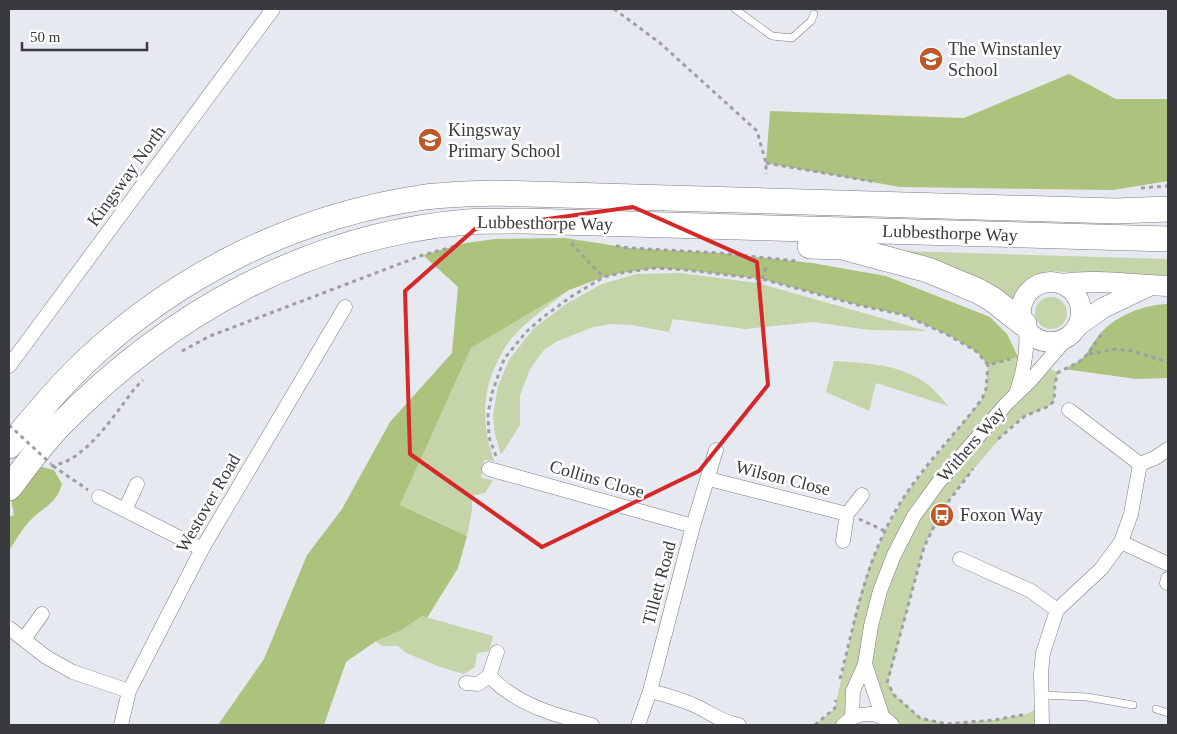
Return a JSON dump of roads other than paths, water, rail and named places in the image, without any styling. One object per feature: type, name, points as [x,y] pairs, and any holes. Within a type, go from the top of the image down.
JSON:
[{"type":"highway","name":"Lubbesthorpe Way","points":[[9,446],[84,363],[128,325],[186,284],[242,252],[341,215],[385,204],[421,198],[495,193],[1116,211],[1168,209]]},
{"type":"highway","points":[[1116,211],[1168,204]]},
{"type":"highway","name":"Lubbesthorpe Way","points":[[9,488],[58,428],[117,371],[145,348],[192,316],[270,274],[348,245],[418,229],[467,222],[494,221],[608,234],[1168,239]]},
{"type":"highway","points":[[608,234],[842,247],[928,270],[978,291],[992,299],[1025,326]]},
{"type":"street","name":"Kingsway North","points":[[9,366],[273,9]]},
{"type":"street","name":"Withers Way","points":[[1061,284],[1082,281],[1158,286]]},
{"type":"street","points":[[1046,283],[1061,284],[1069,288],[1076,296],[1081,316],[1072,332],[1057,342],[1047,342],[1038,339],[1025,326],[1022,308],[1030,292],[1038,286],[1046,283]]},
{"type":"street","name":"Withers Way","points":[[848,722],[853,691],[865,664],[871,626],[880,591],[894,555],[914,516],[938,483],[1072,332],[1103,308],[1158,286]]},
{"type":"street","name":"Westover Road","points":[[121,725],[130,691],[202,549],[345,307]]},
{"type":"street","name":"Withers Way","points":[[1017,392],[1024,372],[1026,357],[1025,326]]},
{"type":"street","points":[[1069,410],[1140,464]]},
{"type":"street","points":[[1140,464],[1156,458],[1168,449]]},
{"type":"street","name":"Tillett Road","points":[[638,725],[650,690],[716,450]]},
{"type":"street","points":[[1042,725],[1043,653],[1057,610],[1101,569],[1121,542],[1132,514],[1140,464]]},
{"type":"street","name":"Collins Close","points":[[495,471],[694,526]]},
{"type":"street","name":"Wilson Close","points":[[709,479],[847,514]]},
{"type":"street","points":[[125,510],[137,484]]},
{"type":"street","name":"Wilson Close","points":[[843,541],[847,514],[862,495]]},
{"type":"street","points":[[99,496],[202,549]]},
{"type":"street","points":[[1121,542],[1168,564]]},
{"type":"street","points":[[960,559],[1031,591],[1057,610]]},
{"type":"street","points":[[24,639],[42,614]]},
{"type":"street","points":[[9,628],[46,656],[73,672],[130,691]]},
{"type":"street","points":[[466,683],[478,684],[489,676],[497,652]]},
{"type":"street","name":"Withers Way","points":[[865,664],[872,688],[888,721]]},
{"type":"street","points":[[489,676],[506,691],[521,700],[552,713],[592,725]]},
{"type":"street","points":[[650,690],[683,700],[699,707],[712,716],[739,725]]},
{"type":"street","points":[[848,722],[867,714],[888,721]]},
{"type":"lane","points":[[735,9],[772,36],[792,38],[811,21],[814,14]]},
{"type":"lane","points":[[1042,700],[1087,696],[1133,705]]},
{"type":"lane","points":[[1156,708],[1168,713]]},
{"type":"place","name":"The Winstanley School","points":[[931,59]]},
{"type":"place","name":"Kingsway Primary School","points":[[430,140]]},
{"type":"place","name":"Foxon Way","points":[[942,515]]}]
